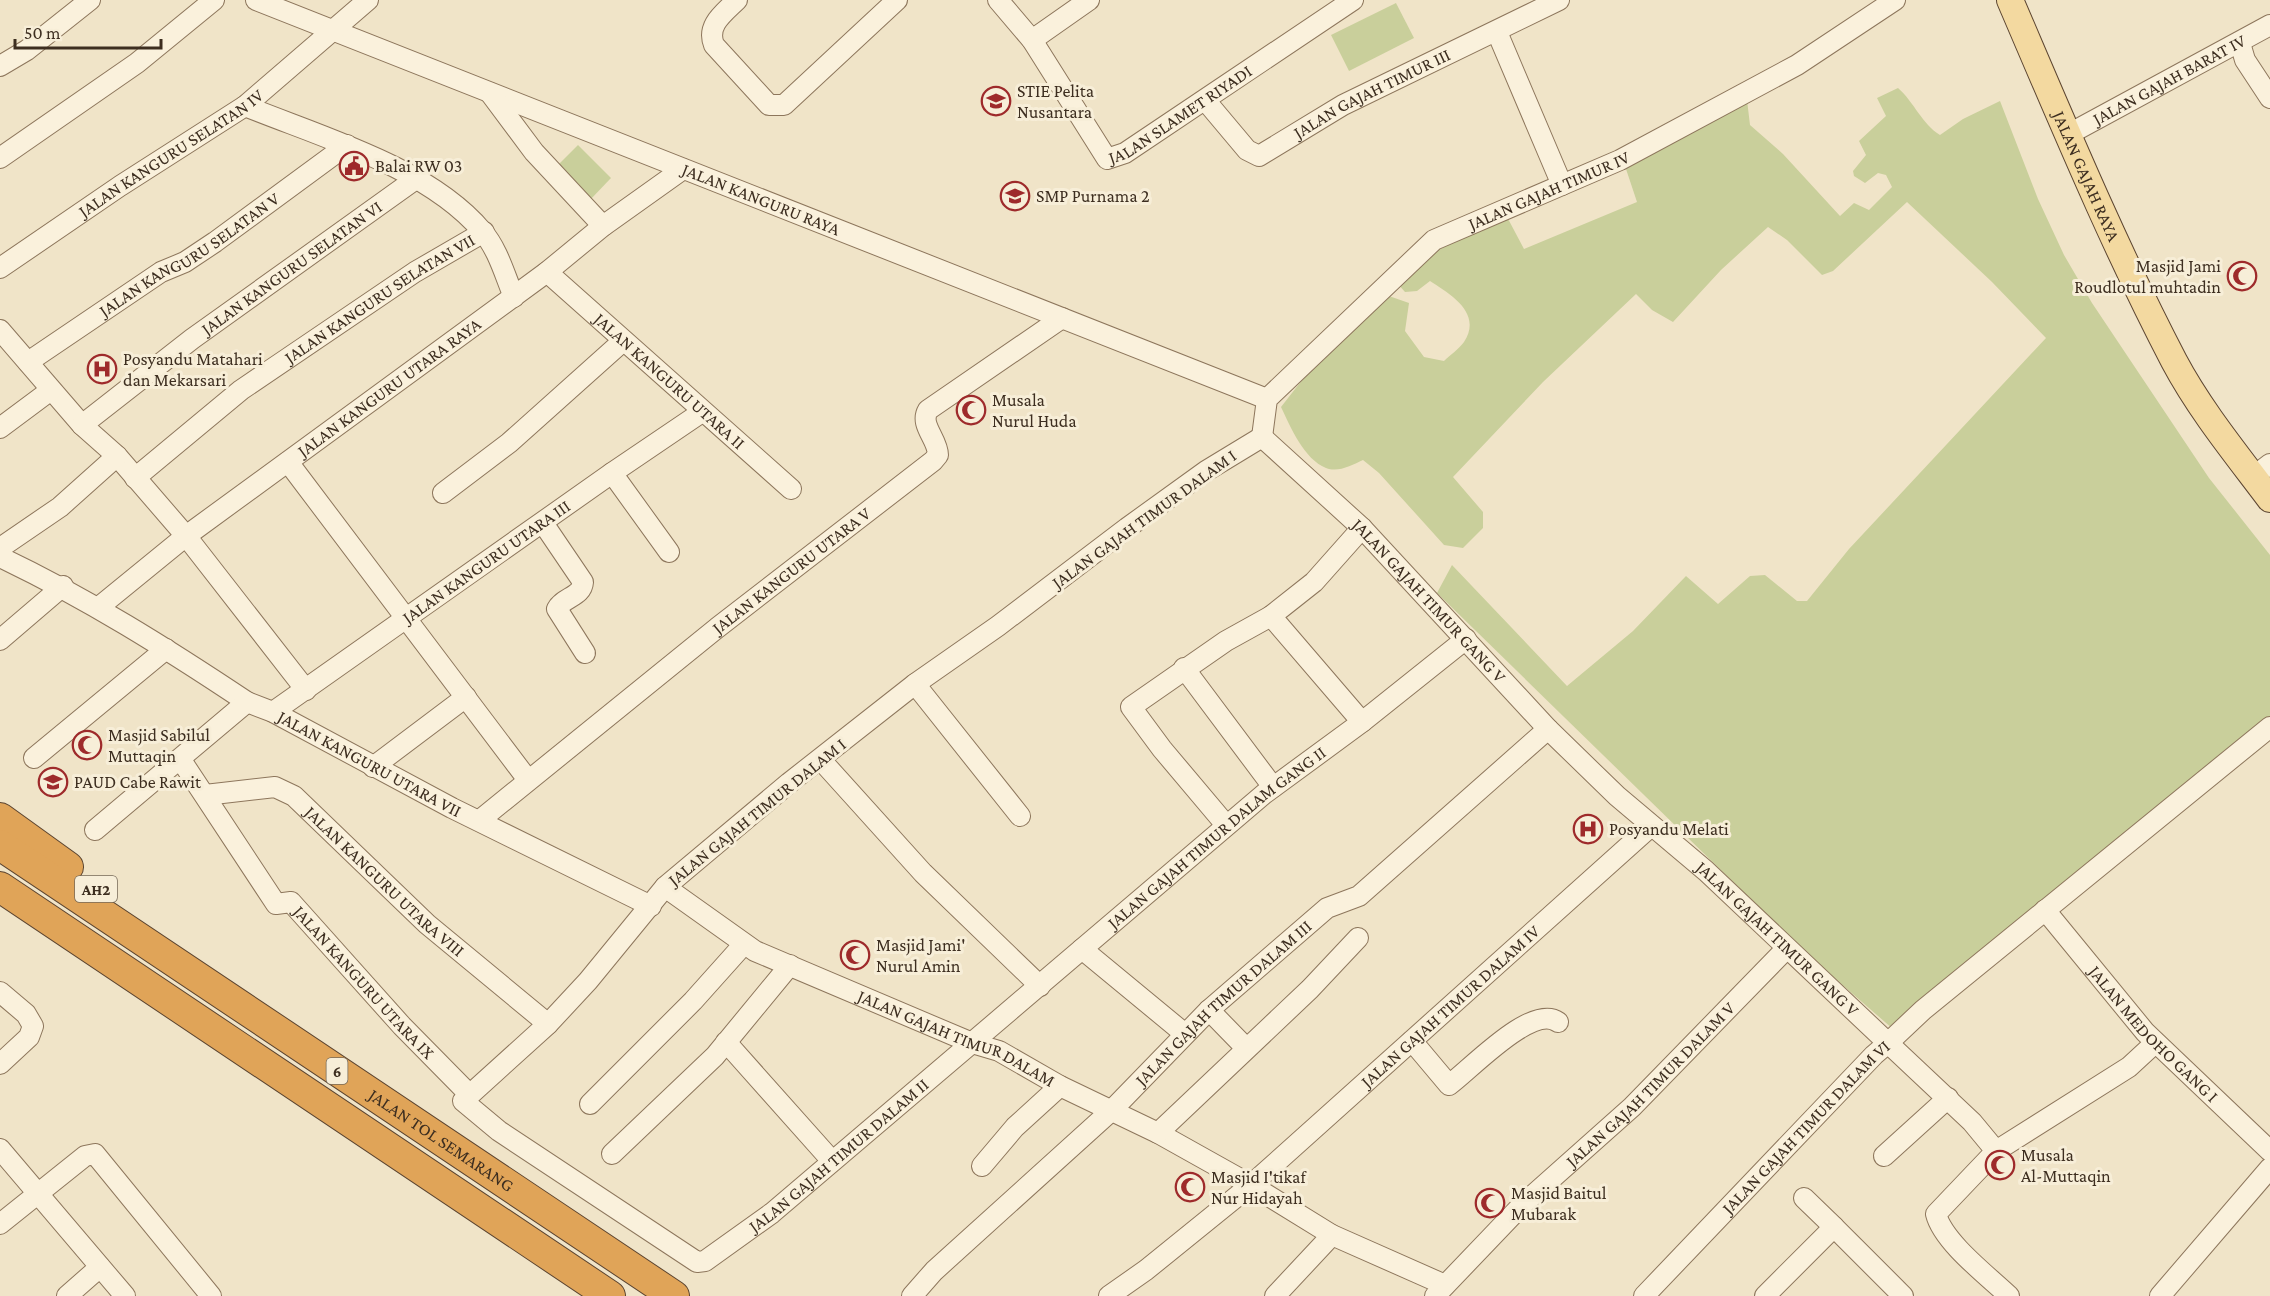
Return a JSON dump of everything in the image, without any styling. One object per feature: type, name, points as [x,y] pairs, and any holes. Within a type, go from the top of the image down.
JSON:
[{"type":"highway","name":"AH2","points":[[0,818],[92,885],[186,967]]},
{"type":"highway","name":"JALAN TOL SEMARANG","points":[[0,845],[186,967],[674,1296]]},
{"type":"highway","name":"JALAN TOL SEMARANG","points":[[0,887],[610,1296]]},
{"type":"main road","name":"JALAN GAJAH RAYA","points":[[2010,0],[2174,362],[2261,470],[2270,500]]},
{"type":"street","points":[[0,66],[27,50],[90,0]]},
{"type":"street","points":[[0,158],[137,63],[214,0]]},
{"type":"street","name":"JALAN KANGURU RAYA","points":[[256,0],[1267,399]]},
{"type":"street","name":"JALAN KANGURU SELATAN IV","points":[[0,268],[120,186],[246,106],[368,0]]},
{"type":"street","points":[[737,0],[713,26],[711,37],[714,45],[769,105],[784,105],[897,0]]},
{"type":"street","name":"JALAN SLAMET RIYADI","points":[[998,0],[1032,40],[1107,159],[1125,153],[1353,0]]},
{"type":"street","points":[[1032,40],[1089,0]]},
{"type":"street","name":"JALAN GAJAH TIMUR III","points":[[1205,100],[1247,150],[1259,156],[1343,105],[1497,32],[1535,6],[1560,0]]},
{"type":"street","name":"JALAN GAJAH TIMUR IV","points":[[1267,399],[1434,240],[1620,160],[1797,65],[1895,0]]},
{"type":"street","name":"JALAN GAJAH BARAT IV","points":[[2069,134],[2240,44],[2270,25]]},
{"type":"street","points":[[1497,32],[1562,185]]},
{"type":"street","points":[[2240,44],[2245,60],[2270,98]]},
{"type":"street","points":[[490,93],[534,153],[603,225]]},
{"type":"street","points":[[246,106],[346,145],[417,178],[470,218],[484,232],[514,297]]},
{"type":"street","name":"JALAN KANGURU SELATAN V","points":[[28,362],[161,272],[185,262],[215,242],[346,145]]},
{"type":"street","name":"JALAN KANGURU UTARA RAYA","points":[[99,607],[186,536],[514,297],[603,225],[683,170]]},
{"type":"street","name":"JALAN KANGURU SELATAN VI","points":[[82,425],[192,339],[417,178]]},
{"type":"street","name":"JALAN KANGURU SELATAN VII","points":[[135,478],[241,390],[415,272],[484,232]]},
{"type":"street","name":"JALAN KANGURU UTARA II","points":[[547,272],[791,489]]},
{"type":"street","name":"JALAN KANGURU UTARA V","points":[[480,820],[717,628],[933,460],[938,455],[938,448],[925,422],[928,410],[1062,318]]},
{"type":"street","points":[[0,330],[82,425],[117,456],[186,536],[306,690]]},
{"type":"street","points":[[443,493],[509,443],[624,341]]},
{"type":"street","points":[[0,428],[51,390]]},
{"type":"street","points":[[1262,437],[1267,399]]},
{"type":"street","name":"JALAN KANGURU UTARA III","points":[[273,712],[702,412]]},
{"type":"street","name":"JALAN GAJAH TIMUR GANG V","points":[[1262,437],[1362,528],[1548,729],[1650,826],[1706,872],[1888,1043]]},
{"type":"street","name":"JALAN GAJAH TIMUR DALAM I","points":[[468,1093],[548,1024],[588,981],[665,887],[789,783],[915,684],[998,626],[1206,471],[1262,437]]},
{"type":"street","points":[[0,548],[60,507],[117,456]]},
{"type":"street","points":[[288,462],[528,780]]},
{"type":"street","points":[[612,473],[669,552]]},
{"type":"street","points":[[543,523],[584,584],[581,591],[560,604],[557,609],[585,653]]},
{"type":"street","points":[[1226,825],[1131,710],[1132,705],[1226,640],[1271,616],[1314,582],[1362,528]]},
{"type":"street","name":"JALAN KANGURU UTARA VII","points":[[0,557],[63,586],[99,607],[248,702],[273,712],[374,767],[651,906]]},
{"type":"street","points":[[0,640],[63,586]]},
{"type":"street","points":[[1271,616],[1362,722]]},
{"type":"street","name":"JALAN GAJAH TIMUR DALAM GANG II","points":[[972,1043],[1226,825],[1273,787],[1362,722],[1466,639]]},
{"type":"street","points":[[34,758],[166,649]]},
{"type":"street","points":[[1184,668],[1273,787]]},
{"type":"street","points":[[915,684],[1020,816]]},
{"type":"street","points":[[374,767],[466,698]]},
{"type":"street","points":[[95,830],[248,702]]},
{"type":"street","points":[[1888,1043],[1923,1010],[2270,727]]},
{"type":"street","name":"JALAN GAJAH TIMUR DALAM III","points":[[912,1296],[934,1271],[1112,1110],[1209,1010],[1322,912],[1359,896],[1380,879],[1548,729]]},
{"type":"street","name":"JALAN KANGURU UTARA IX","points":[[181,760],[276,904],[291,902],[402,1026],[468,1093]]},
{"type":"street","points":[[821,760],[923,873],[1040,986]]},
{"type":"street","name":"JALAN KANGURU UTARA VIII","points":[[205,795],[275,787],[294,796],[427,924],[548,1024]]},
{"type":"street","name":"JALAN GAJAH TIMUR DALAM IV","points":[[1109,1296],[1146,1270],[1251,1185],[1650,826]]},
{"type":"street","name":"JALAN GAJAH TIMUR DALAM","points":[[665,887],[755,951],[972,1043],[999,1051],[1060,1086],[1158,1133],[1251,1185]]},
{"type":"street","name":"JALAN MEDOHO GANG I","points":[[2045,910],[2155,1043],[2270,1151]]},
{"type":"street","points":[[1158,1133],[1310,989],[1358,938]]},
{"type":"street","points":[[590,1104],[693,1001],[744,944]]},
{"type":"street","points":[[1082,949],[1185,1034]]},
{"type":"street","name":"JALAN GAJAH TIMUR DALAM V","points":[[1440,1290],[1524,1204],[1632,1107],[1786,949]]},
{"type":"street","points":[[612,1154],[726,1042],[789,965]]},
{"type":"street","points":[[0,992],[26,1014],[33,1026],[29,1037],[0,1064]]},
{"type":"street","points":[[1209,1010],[1246,1048]]},
{"type":"street","points":[[1412,1041],[1449,1085],[1524,1025],[1549,1018],[1558,1022]]},
{"type":"street","points":[[726,1042],[832,1161]]},
{"type":"street","name":"JALAN GAJAH TIMUR DALAM II","points":[[468,1093],[463,1101],[498,1131],[700,1262],[772,1213],[972,1043]]},
{"type":"street","name":"JALAN GAJAH TIMUR DALAM VI","points":[[1644,1296],[1888,1043],[1972,1122],[1996,1152]]},
{"type":"street","points":[[2009,1296],[1960,1250],[1938,1222],[1936,1214],[1996,1152],[2129,1067],[2155,1043]]},
{"type":"street","points":[[982,1166],[1015,1127],[1060,1086]]},
{"type":"street","points":[[1884,1156],[1948,1098]]},
{"type":"street","points":[[0,1149],[124,1296]]},
{"type":"street","points":[[0,1224],[38,1196],[85,1155],[95,1154],[211,1296]]},
{"type":"street","points":[[2160,1296],[2270,1168]]},
{"type":"street","points":[[1251,1185],[1332,1234],[1440,1290]]},
{"type":"street","points":[[1804,1198],[1903,1296]]},
{"type":"street","points":[[1771,1294],[1834,1227]]},
{"type":"street","points":[[1275,1296],[1332,1234]]},
{"type":"street","points":[[67,1296],[100,1267]]},
{"type":"green space","points":[[1396,3],[1414,38],[1349,71],[1331,35]]},
{"type":"green space","points":[[1898,88],[1928,125],[1940,135],[1963,119],[2000,101],[2038,199],[2064,255],[2092,303],[2209,478],[2270,555],[2270,720],[1893,1029],[1808,955],[1437,593],[1452,565],[1567,686],[1633,631],[1686,576],[1718,604],[1750,576],[1765,575],[1797,601],[1807,601],[1849,549],[2046,338],[1992,282],[1907,202],[1833,271],[1822,275],[1787,240],[1768,227],[1721,270],[1673,322],[1652,310],[1636,294],[1543,382],[1453,477],[1483,512],[1483,528],[1463,548],[1444,545],[1379,473],[1363,460],[1335,470],[1318,464],[1299,442],[1281,407],[1310,370],[1386,295],[1409,303],[1405,331],[1424,357],[1444,361],[1464,342],[1469,332],[1470,322],[1467,313],[1455,298],[1430,281],[1417,291],[1405,292],[1398,284],[1421,257],[1506,215],[1524,249],[1637,202],[1625,166],[1747,100],[1750,125],[1783,154],[1840,216],[1854,203],[1869,210],[1892,187],[1886,175],[1878,173],[1865,183],[1854,176],[1853,171],[1866,155],[1859,141],[1886,116],[1877,98]]},
{"type":"green space","points":[[578,145],[611,178],[589,201],[556,167]]},
{"type":"place","name":"STIE Pelita Nusantara","points":[[996,101]]},
{"type":"place","name":"Balai RW 03","points":[[354,166]]},
{"type":"place","name":"SMP Purnama 2","points":[[1015,196]]},
{"type":"place","name":"Masjid Jami Roudlotul muhtadin","points":[[2242,276]]},
{"type":"place","name":"Posyandu Matahari dan Mekarsari","points":[[102,369]]},
{"type":"place","name":"Musala Nurul Huda","points":[[971,410]]},
{"type":"place","name":"Masjid Sabilul Muttaqin","points":[[87,745]]},
{"type":"place","name":"PAUD Cabe Rawit","points":[[53,782]]},
{"type":"place","name":"Posyandu Melati","points":[[1588,829]]},
{"type":"place","name":"Masjid Jami' Nurul Amin","points":[[855,955]]},
{"type":"place","name":"Musala Al-Muttaqin","points":[[2000,1165]]},
{"type":"place","name":"Masjid I'tikaf Nur Hidayah","points":[[1190,1187]]},
{"type":"place","name":"Masjid Baitul Mubarak","points":[[1490,1203]]}]
